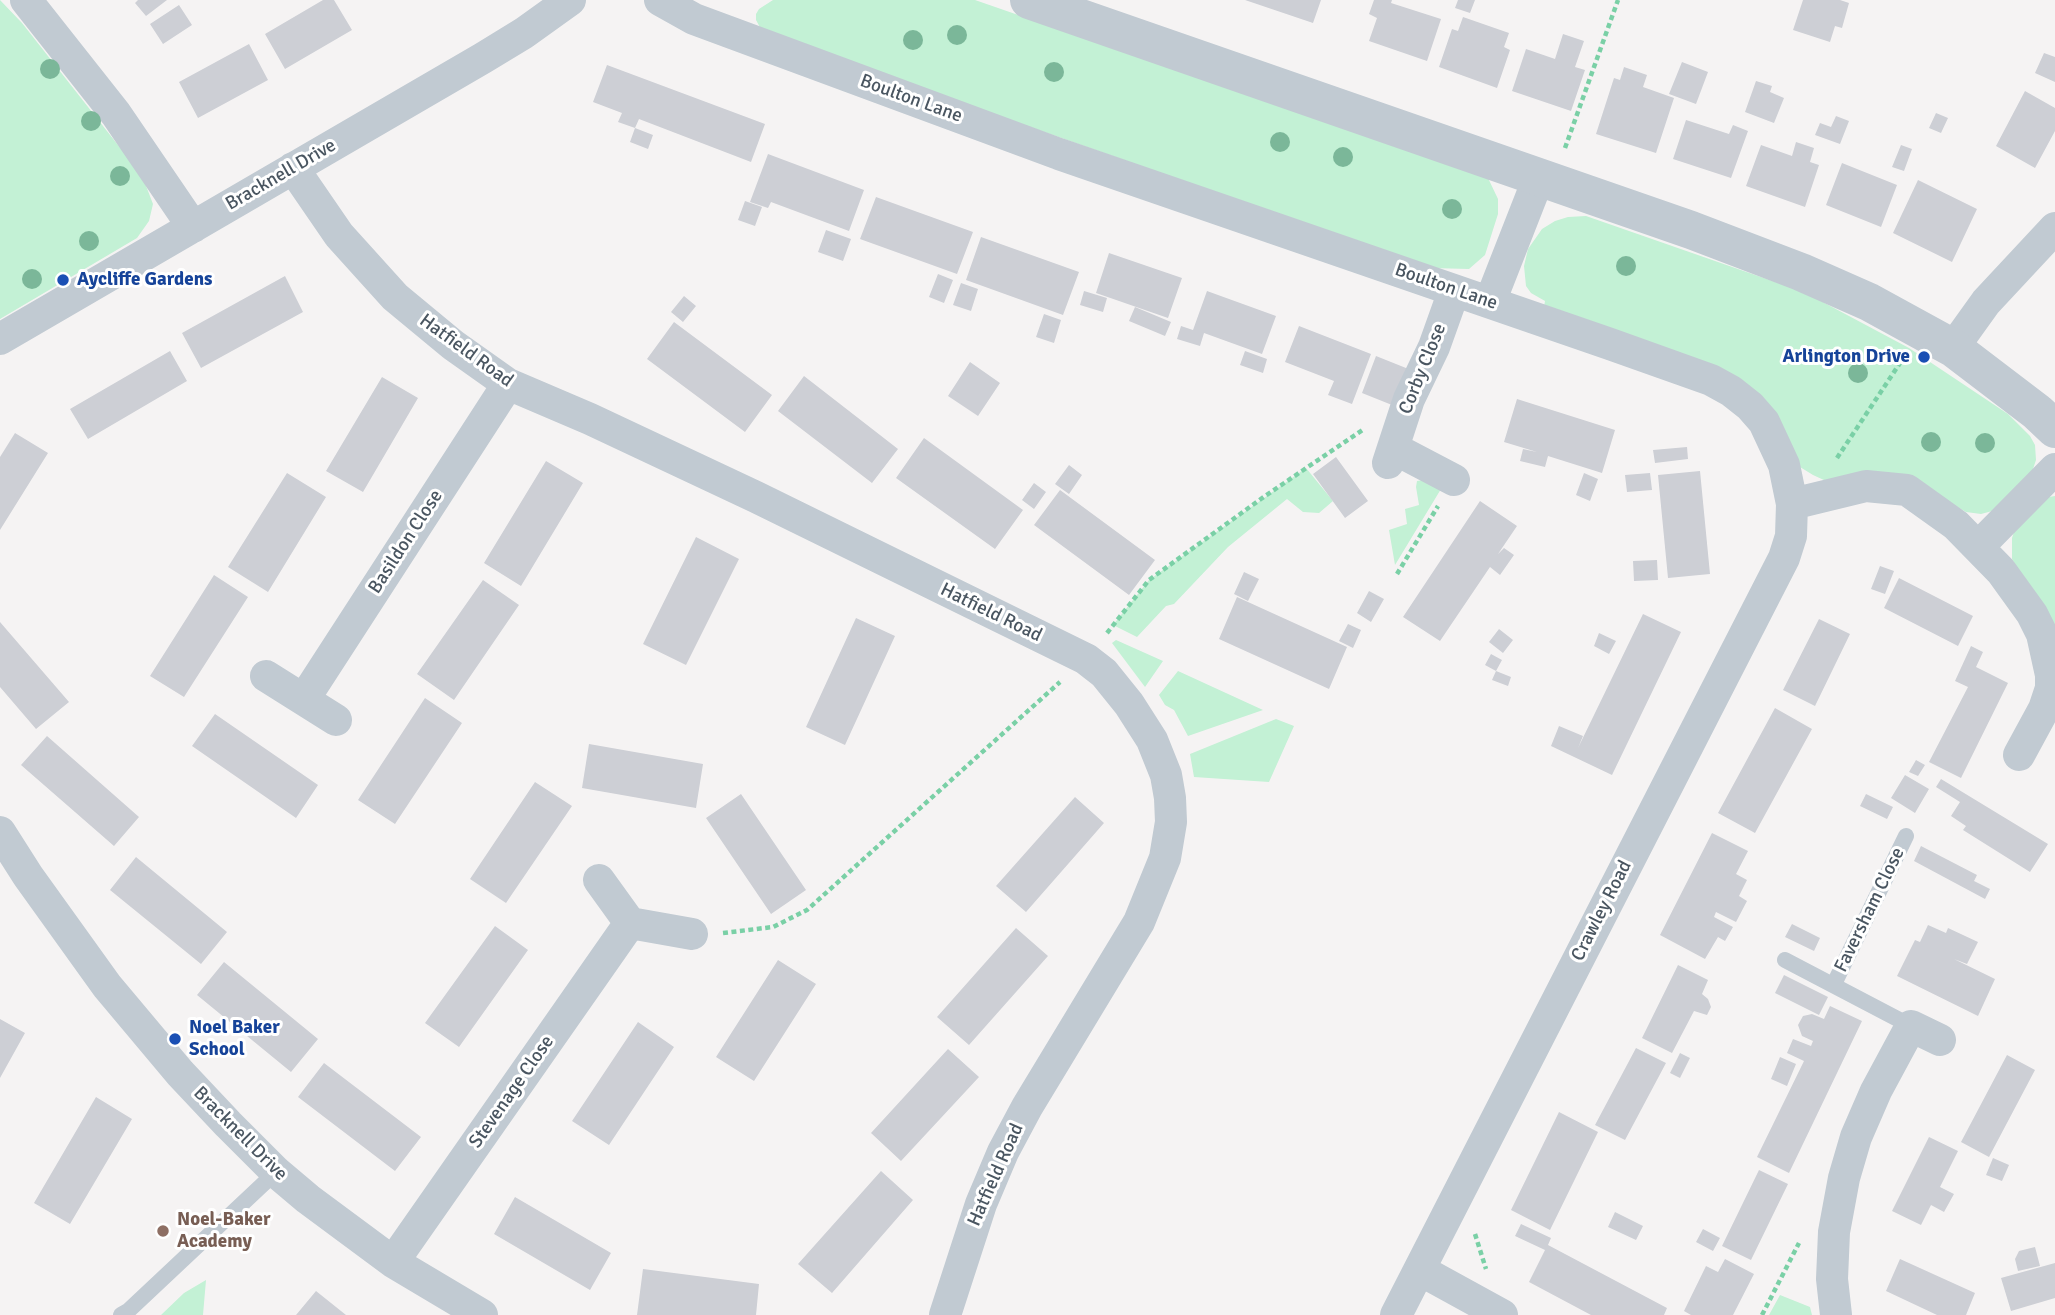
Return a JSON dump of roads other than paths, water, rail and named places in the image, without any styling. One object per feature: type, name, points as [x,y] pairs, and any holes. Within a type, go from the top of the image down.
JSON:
[{"type":"street","points":[[26,0],[116,114],[193,227]]},
{"type":"street","name":"Boulton Lane","points":[[660,0],[694,19],[1072,159],[1711,380],[1750,406],[1764,422],[1801,502]]},
{"type":"street","points":[[694,19],[719,0]]},
{"type":"street","points":[[1029,0],[1546,179],[1801,272],[1869,302],[1937,339],[2037,412],[2055,429]]},
{"type":"street","name":"Bracknell Drive","points":[[0,339],[483,58],[561,3]]},
{"type":"street","name":"Hatfield Road","points":[[293,168],[339,235],[395,297],[453,345],[508,384],[590,418],[756,497],[1086,660],[1104,673],[1129,704],[1152,740],[1166,775],[1170,798],[1171,822],[1166,858],[1139,922],[1027,1107],[1003,1152],[981,1204],[945,1315]]},
{"type":"street","points":[[1490,302],[1546,179]]},
{"type":"street","points":[[1937,339],[1986,302],[2055,228]]},
{"type":"street","name":"Corby Close","points":[[1454,291],[1434,347],[1409,399],[1391,456],[1454,480]]},
{"type":"street","name":"Basildon Close","points":[[303,699],[508,384]]},
{"type":"street","points":[[1979,546],[2055,469]]},
{"type":"street","points":[[1801,502],[1866,486],[1907,490],[1933,506],[1979,546],[2018,592],[2042,634],[2051,675],[2048,718],[2019,755]]},
{"type":"street","name":"Crawley Road","points":[[1396,1315],[1784,558],[1801,502]]},
{"type":"street","points":[[265,676],[336,720]]},
{"type":"street","name":"Bracknell Drive","points":[[0,832],[28,876],[107,986],[180,1073],[276,1172],[393,1262],[482,1315]]},
{"type":"street","points":[[599,880],[630,923],[692,934]]},
{"type":"street","name":"Stevenage Close","points":[[393,1262],[630,923]]},
{"type":"street","points":[[1836,1315],[1834,1232],[1844,1178],[1866,1113],[1911,1026]]},
{"type":"street","name":"Faversham Close","points":[[1911,1026],[1940,1040]]},
{"type":"street","points":[[1420,1270],[1501,1314]]},
{"type":"lane","name":"Faversham Close","points":[[1834,984],[1906,836]]},
{"type":"lane","name":"Faversham Close","points":[[1785,960],[1911,1026]]},
{"type":"lane","points":[[121,1315],[276,1172]]},
{"type":"place","name":"Aycliffe Gardens","points":[[63,280]]},
{"type":"place","name":"Arlington Drive","points":[[1924,357]]},
{"type":"place","name":"Noel Baker School","points":[[175,1039]]},
{"type":"place","name":"Noel-Baker Academy","points":[[163,1231]]}]
